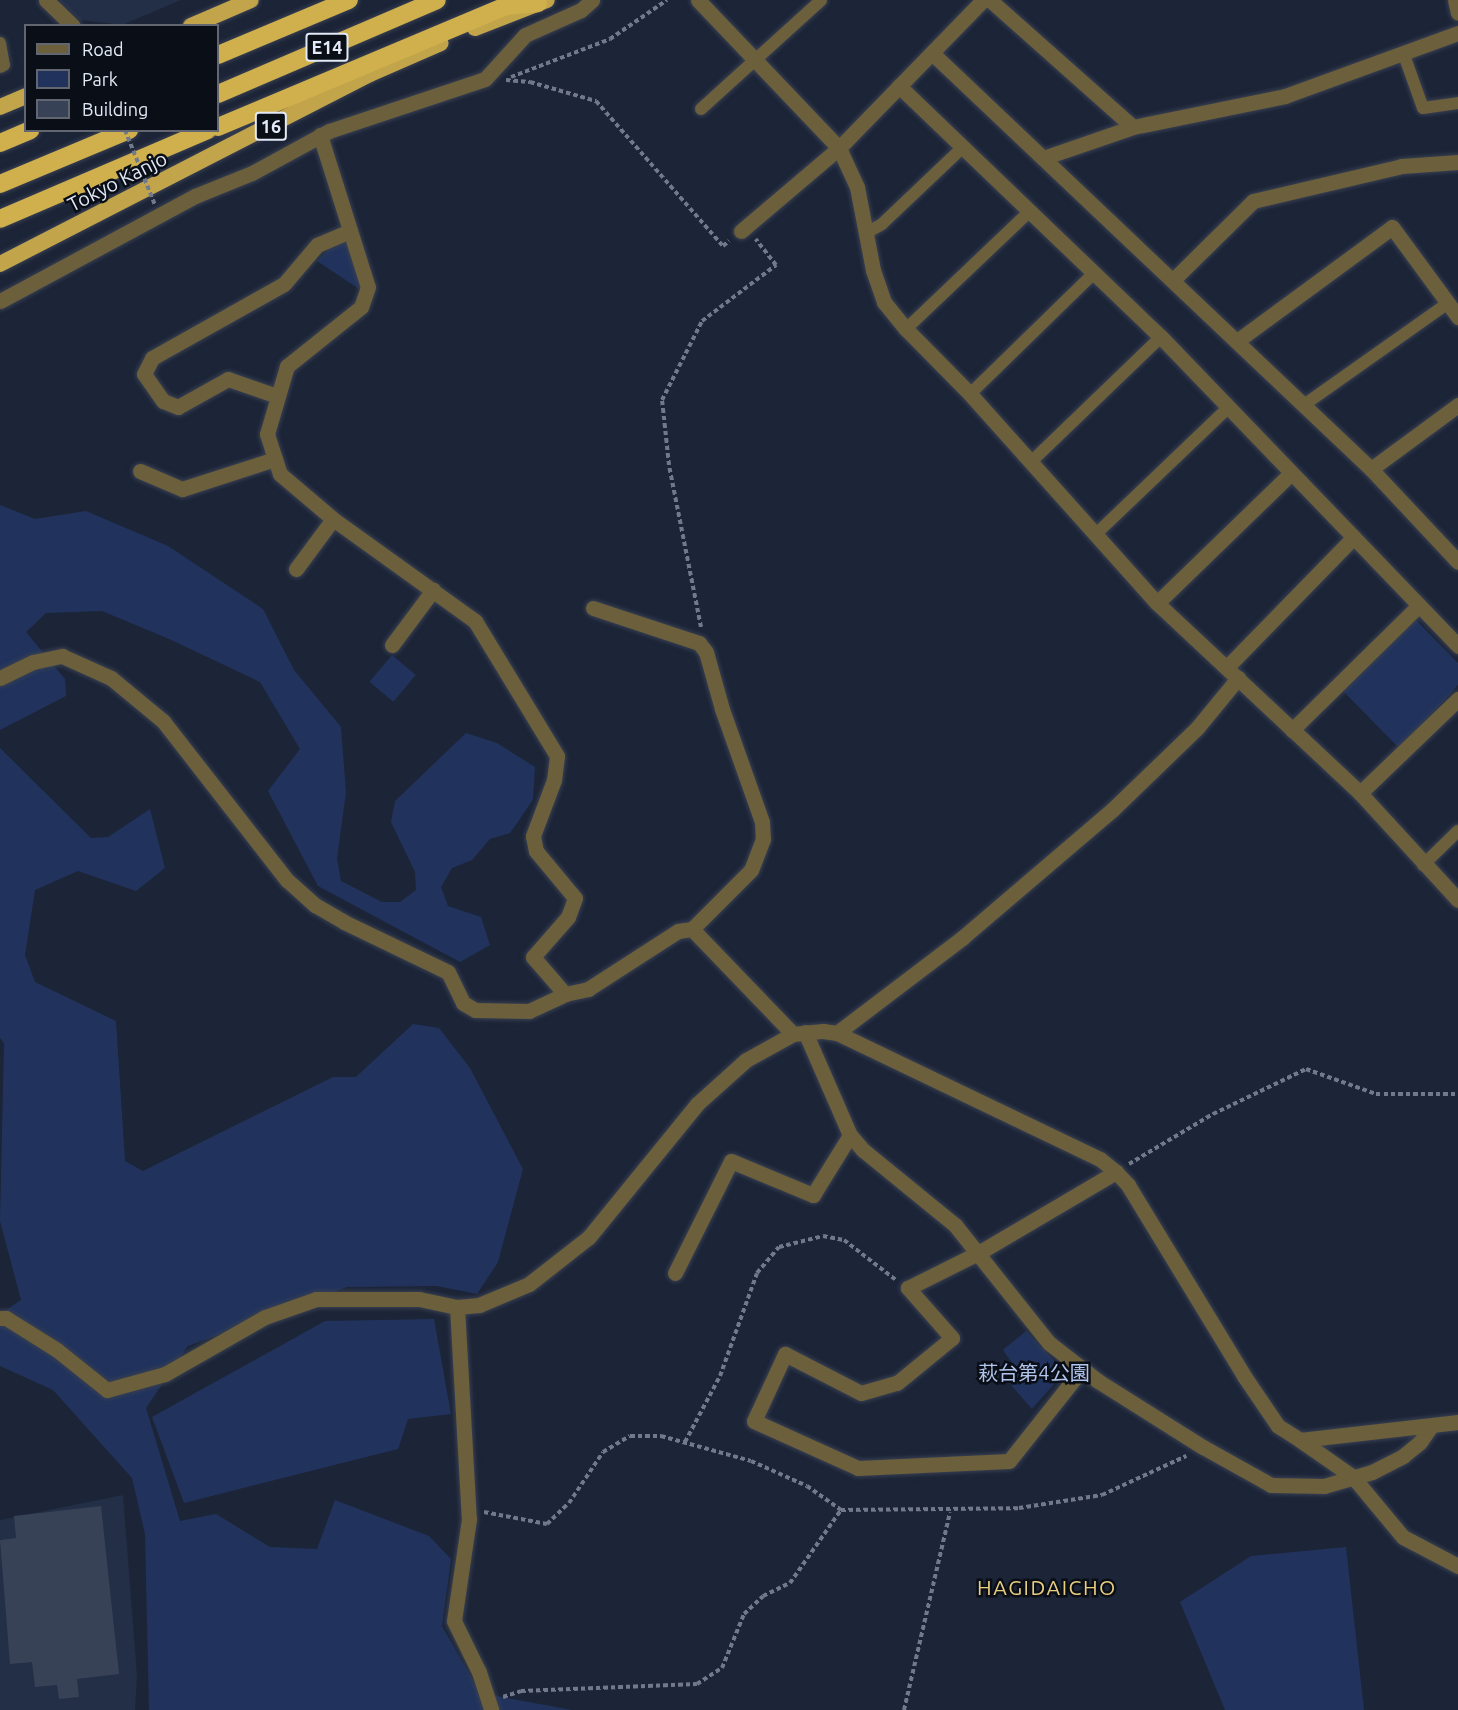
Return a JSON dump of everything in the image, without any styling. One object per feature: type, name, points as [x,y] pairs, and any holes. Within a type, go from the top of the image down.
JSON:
[{"type":"highway","points":[[196,24],[251,0]]},
{"type":"highway","name":"E14","points":[[219,54],[349,0]]},
{"type":"highway","name":"E14","points":[[219,94],[437,0]]},
{"type":"highway","points":[[219,127],[506,6],[543,2]]},
{"type":"highway","name":"Tokyo Kanjo","points":[[0,264],[370,74],[543,2]]},
{"type":"highway","points":[[0,107],[24,97]]},
{"type":"highway","points":[[0,143],[25,132]]},
{"type":"highway","points":[[0,184],[122,132]]},
{"type":"highway","points":[[0,219],[203,132]]},
{"type":"street","points":[[46,0],[71,24]]},
{"type":"street","points":[[0,301],[195,196],[252,173],[320,135],[485,79],[525,35],[581,10],[592,0]]},
{"type":"street","points":[[698,0],[839,148],[857,187],[884,302],[1158,603],[1228,666],[1360,793],[1422,865],[1458,900]]},
{"type":"street","points":[[744,229],[839,148],[983,0]]},
{"type":"street","points":[[990,0],[1133,127]]},
{"type":"street","points":[[1455,0],[1458,13]]},
{"type":"street","points":[[1043,158],[1133,127],[1285,96],[1404,55],[1458,33]]},
{"type":"street","points":[[932,53],[1371,469],[1458,561]]},
{"type":"street","points":[[899,86],[1161,337],[1352,539],[1458,646]]},
{"type":"street","points":[[320,135],[368,287],[361,307],[287,366],[267,434],[280,474],[333,519],[475,621],[557,756],[554,780],[533,836],[536,851],[575,898],[568,917],[533,957],[565,994]]},
{"type":"street","points":[[1173,280],[1252,201],[1402,166],[1458,162]]},
{"type":"street","points":[[1237,340],[1392,227],[1458,317]]},
{"type":"street","points":[[277,396],[228,379],[178,407],[163,401],[144,374],[152,358],[284,284],[317,245],[350,231]]},
{"type":"street","points":[[1371,469],[1458,405]]},
{"type":"street","points":[[140,471],[182,489],[275,459]]},
{"type":"street","points":[[1158,603],[1290,474]]},
{"type":"street","points":[[296,568],[333,519]]},
{"type":"street","points":[[1228,666],[1352,539]]},
{"type":"street","points":[[392,645],[433,590]]},
{"type":"street","points":[[1293,730],[1419,605]]},
{"type":"street","points":[[0,678],[33,662],[62,656],[111,678],[163,721],[287,880],[315,905],[344,922],[448,972],[463,1003],[476,1010],[529,1011],[565,994],[588,989],[678,932],[692,929],[751,870],[763,839],[762,822],[722,709],[706,652],[699,643],[594,608]]},
{"type":"street","points":[[837,1033],[962,938],[1112,810],[1197,728],[1238,678]]},
{"type":"street","points":[[1360,793],[1458,699]]},
{"type":"street","points":[[692,929],[799,1033],[850,1135],[955,1225],[980,1252],[1049,1343],[1082,1369],[1203,1447],[1271,1485],[1324,1486],[1353,1477],[1403,1456],[1420,1442],[1431,1426]]},
{"type":"street","points":[[0,1318],[6,1318],[57,1350],[107,1390],[165,1374],[265,1317],[316,1299],[419,1299],[457,1308],[479,1305],[529,1284],[589,1238],[697,1104],[747,1060],[799,1033],[837,1033],[1100,1159],[1116,1172],[1128,1185],[1278,1426],[1353,1477],[1403,1537],[1458,1566]]},
{"type":"street","points":[[675,1273],[731,1161],[813,1195],[850,1135]]},
{"type":"street","points":[[1082,1369],[1009,1461],[858,1468],[754,1421],[785,1354],[861,1393],[897,1383],[952,1338],[908,1288],[980,1252],[1116,1172]]},
{"type":"street","points":[[457,1308],[468,1509],[454,1621],[479,1672],[490,1706]]},
{"type":"street","points":[[1300,1440],[1458,1422]]},
{"type":"lane","points":[[700,109],[821,0]]},
{"type":"lane","points":[[0,43],[4,65],[0,67]]},
{"type":"lane","points":[[1404,55],[1423,108],[1458,103]]},
{"type":"lane","points":[[866,233],[882,224],[963,147]]},
{"type":"lane","points":[[906,328],[1030,212]]},
{"type":"lane","points":[[970,394],[1094,273]]},
{"type":"lane","points":[[1304,405],[1448,303]]},
{"type":"lane","points":[[1032,462],[1161,337]]},
{"type":"lane","points":[[1096,534],[1229,407]]},
{"type":"lane","points":[[1422,865],[1458,831]]},
{"type":"path","points":[[503,80],[610,39],[667,0]]},
{"type":"path","points":[[485,79],[530,82],[596,101],[723,246],[744,229],[776,265],[702,321],[662,400],[669,465],[706,652]]},
{"type":"path","points":[[128,132],[155,205]]},
{"type":"path","points":[[1116,1172],[1213,1114],[1306,1069],[1376,1094],[1458,1094]]},
{"type":"path","points":[[685,1442],[720,1376],[757,1273],[779,1248],[823,1236],[844,1240],[908,1288]]},
{"type":"path","points":[[468,1509],[547,1524],[569,1503],[603,1452],[630,1436],[685,1442],[751,1461],[807,1486],[841,1510],[950,1512],[1019,1508],[1102,1495],[1167,1467],[1203,1447]]},
{"type":"path","points":[[490,1706],[521,1690],[697,1684],[722,1668],[744,1614],[763,1596],[789,1583],[841,1510]]},
{"type":"path","points":[[904,1710],[950,1512]]},
{"type":"shaded area","points":[[59,0],[181,0],[124,24],[80,20]]},
{"type":"shaded area","points":[[123,1495],[137,1676],[135,1710],[0,1710],[0,1520]]},
{"type":"green space","points":[[346,240],[362,291],[317,261],[331,247]]},
{"type":"green space","points":[[0,505],[35,519],[86,511],[168,546],[263,609],[294,670],[341,727],[346,792],[337,859],[341,881],[382,902],[400,902],[416,890],[415,872],[391,822],[395,801],[466,733],[497,743],[535,767],[533,800],[510,833],[490,839],[472,860],[452,868],[441,887],[448,906],[481,917],[490,945],[460,962],[318,886],[268,791],[300,749],[260,682],[169,639],[102,611],[46,613],[26,632],[65,679],[66,696],[0,730]]},
{"type":"green space","points":[[1414,618],[1458,663],[1458,685],[1400,749],[1341,689]]},
{"type":"green space","points":[[392,655],[416,675],[393,702],[370,682]]},
{"type":"green space","points":[[0,748],[91,838],[108,837],[150,809],[165,868],[136,891],[78,871],[35,890],[25,955],[35,982],[116,1021],[125,1161],[143,1171],[333,1077],[356,1077],[413,1024],[439,1028],[470,1068],[523,1169],[498,1262],[477,1294],[437,1286],[347,1287],[188,1346],[146,1408],[180,1521],[216,1514],[270,1547],[317,1549],[335,1500],[429,1536],[451,1559],[442,1626],[480,1693],[572,1710],[149,1710],[145,1534],[132,1478],[53,1390],[0,1366],[0,1314],[21,1300],[0,1221],[4,1043],[0,1038]]},
{"type":"green space","points":[[434,1319],[451,1414],[408,1419],[398,1449],[184,1503],[152,1417],[325,1321]]},
{"type":"green space","name":"萩台第4公園","points":[[1026,1331],[1059,1366],[1062,1375],[1032,1409],[1004,1377],[1014,1366],[1003,1350]]},
{"type":"green space","points":[[1346,1547],[1364,1710],[1225,1710],[1180,1602],[1251,1556]]},
{"type":"building","points":[[101,1506],[119,1674],[77,1679],[79,1697],[59,1699],[57,1685],[35,1687],[32,1662],[10,1664],[0,1540],[16,1538],[14,1516]]},
{"type":"district","name":"HAGIDAICHO","points":[[1047,1587]]}]
